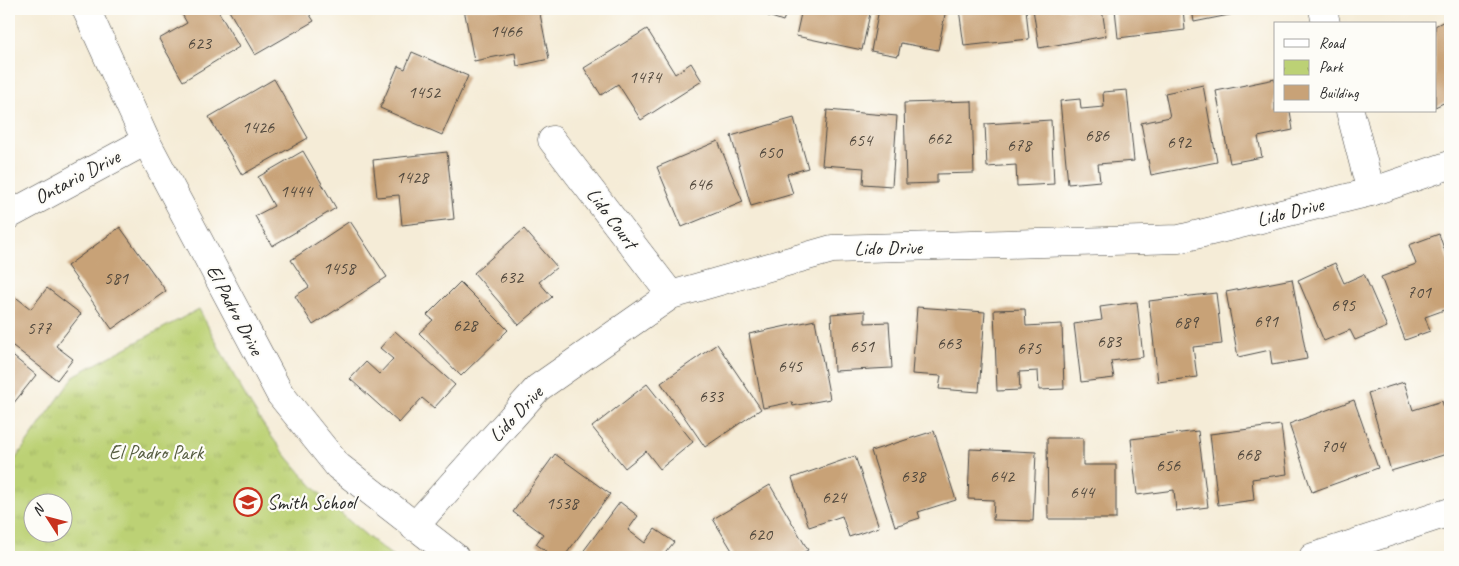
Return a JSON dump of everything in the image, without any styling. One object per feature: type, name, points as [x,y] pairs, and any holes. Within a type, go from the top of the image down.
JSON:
[{"type":"street","name":"El Padro Drive","points":[[86,9],[146,141],[280,394],[338,466],[455,557]]},
{"type":"street","points":[[1322,9],[1325,22]]},
{"type":"street","points":[[1350,112],[1371,192]]},
{"type":"street","name":"Lido Court","points":[[552,140],[671,295]]},
{"type":"street","name":"Ontario Drive","points":[[9,215],[146,141]]},
{"type":"street","name":"Lido Drive","points":[[414,527],[538,388],[671,295],[832,249],[1179,239],[1371,192],[1450,165]]},
{"type":"street","points":[[1313,557],[1450,512]]},
{"type":"green space","name":"El Padro Park","points":[[199,309],[240,386],[275,442],[325,499],[394,557],[9,557],[9,468],[75,375]]},
{"type":"building","points":[[179,9],[217,9],[239,47],[183,81],[159,39],[187,23]]},
{"type":"building","points":[[228,9],[306,9],[314,21],[255,55]]},
{"type":"building","points":[[464,9],[539,9],[549,59],[517,66],[515,53],[474,61]]},
{"type":"building","points":[[748,9],[788,9],[783,21]]},
{"type":"building","points":[[802,9],[871,9],[862,50],[796,36]]},
{"type":"building","points":[[879,9],[946,9],[938,50],[901,43],[898,56],[871,51]]},
{"type":"building","points":[[959,9],[1026,9],[1029,39],[964,46]]},
{"type":"building","points":[[1033,9],[1102,9],[1106,36],[1039,48]]},
{"type":"building","points":[[1115,9],[1183,9],[1185,30],[1118,38]]},
{"type":"building","points":[[1192,9],[1254,9],[1254,10],[1194,22]]},
{"type":"building","points":[[1450,18],[1450,100],[1436,107],[1436,25]]},
{"type":"building","points":[[647,29],[675,74],[691,63],[702,81],[641,120],[618,84],[601,95],[584,68]]},
{"type":"building","points":[[412,52],[468,76],[442,135],[380,108],[398,66],[405,69]]},
{"type":"building","points":[[274,79],[308,138],[242,175],[209,117]]},
{"type":"building","points":[[1274,79],[1274,112],[1290,112],[1293,130],[1258,137],[1262,157],[1230,163],[1216,91]]},
{"type":"building","points":[[1203,85],[1217,162],[1151,175],[1141,123],[1170,117],[1165,93]]},
{"type":"building","points":[[1127,90],[1134,161],[1098,164],[1100,181],[1068,184],[1060,101],[1080,99],[1081,109],[1104,107],[1103,92]]},
{"type":"building","points":[[972,101],[974,173],[937,174],[937,183],[906,184],[904,103]]},
{"type":"building","points":[[827,110],[897,116],[892,186],[863,184],[864,168],[822,165]]},
{"type":"building","points":[[794,118],[808,168],[787,174],[793,194],[751,206],[731,136]]},
{"type":"building","points":[[1051,120],[1054,184],[1017,186],[1016,165],[987,167],[985,124]]},
{"type":"building","points":[[718,141],[743,202],[682,227],[657,167]]},
{"type":"building","points":[[303,151],[336,208],[272,246],[255,216],[274,206],[258,177]]},
{"type":"building","points":[[447,152],[454,219],[402,225],[399,195],[377,197],[373,160]]},
{"type":"building","points":[[350,221],[387,277],[313,325],[295,296],[309,287],[291,260]]},
{"type":"building","points":[[120,227],[166,291],[112,329],[67,266]]},
{"type":"building","points":[[524,229],[557,267],[539,282],[552,297],[519,325],[474,273]]},
{"type":"building","points":[[1439,234],[1450,266],[1450,308],[1425,317],[1430,331],[1405,340],[1381,277],[1416,264],[1409,245]]},
{"type":"building","points":[[1335,263],[1344,283],[1364,274],[1387,327],[1355,340],[1350,330],[1324,341],[1298,280]]},
{"type":"building","points":[[1292,279],[1307,359],[1272,365],[1270,350],[1238,357],[1226,292]]},
{"type":"building","points":[[460,282],[508,330],[461,376],[419,333],[433,320],[427,315]]},
{"type":"building","points":[[47,288],[81,314],[56,346],[73,359],[57,380],[9,343],[9,300],[13,295],[31,309]]},
{"type":"building","points":[[1216,293],[1222,344],[1193,347],[1197,377],[1158,382],[1149,301]]},
{"type":"building","points":[[1137,302],[1143,357],[1111,361],[1114,378],[1081,382],[1074,324],[1102,320],[1100,307]]},
{"type":"building","points":[[917,307],[985,312],[979,392],[939,389],[941,376],[912,374]]},
{"type":"building","points":[[1025,309],[1026,326],[1062,324],[1064,389],[1039,390],[1038,371],[1019,372],[1020,390],[997,391],[994,310]]},
{"type":"building","points":[[865,311],[865,323],[889,322],[892,368],[834,371],[831,314]]},
{"type":"building","points":[[815,320],[830,399],[793,406],[792,402],[763,408],[749,334]]},
{"type":"building","points":[[395,331],[455,385],[434,408],[422,398],[399,423],[350,379],[366,362],[379,374],[393,359],[380,348]]},
{"type":"building","points":[[717,344],[761,409],[705,447],[661,383]]},
{"type":"building","points":[[9,353],[36,375],[9,409]]},
{"type":"building","points":[[1404,382],[1413,410],[1442,401],[1450,428],[1450,453],[1391,471],[1368,393]]},
{"type":"building","points":[[647,384],[693,442],[660,469],[646,451],[625,468],[592,427]]},
{"type":"building","points":[[1354,400],[1378,468],[1312,492],[1289,424]]},
{"type":"building","points":[[1281,425],[1287,474],[1252,479],[1254,500],[1218,505],[1210,434]]},
{"type":"building","points":[[934,431],[956,500],[918,512],[920,518],[895,526],[871,451]]},
{"type":"building","points":[[1198,431],[1208,507],[1176,511],[1174,490],[1137,495],[1131,439]]},
{"type":"building","points":[[1047,438],[1083,438],[1083,465],[1116,465],[1116,519],[1048,519]]},
{"type":"building","points":[[970,449],[1036,452],[1033,521],[993,520],[994,500],[968,499]]},
{"type":"building","points":[[555,454],[610,494],[564,557],[554,557],[536,544],[543,534],[513,512]]},
{"type":"building","points":[[855,456],[879,527],[849,537],[842,516],[809,527],[792,478]]},
{"type":"building","points":[[770,485],[808,550],[795,557],[736,557],[713,519]]},
{"type":"building","points":[[620,502],[638,516],[628,530],[645,543],[655,529],[674,542],[662,557],[579,557]]},
{"type":"place","name":"Smith School","points":[[248,502]]}]
